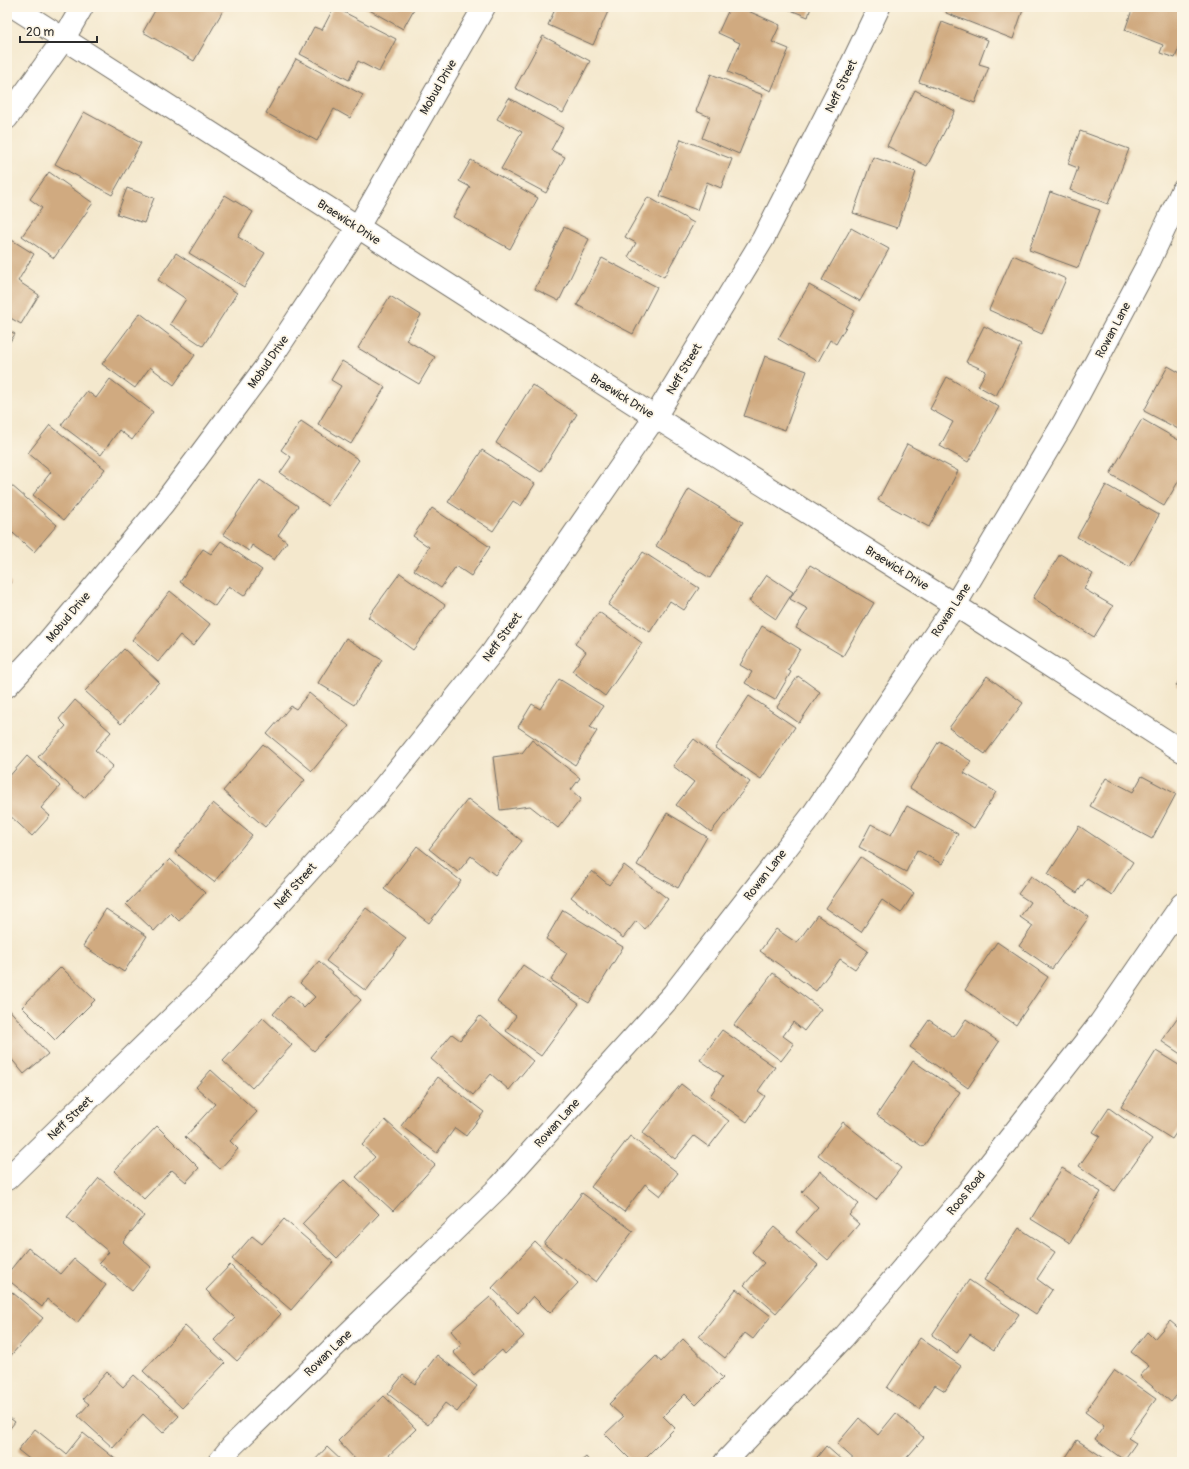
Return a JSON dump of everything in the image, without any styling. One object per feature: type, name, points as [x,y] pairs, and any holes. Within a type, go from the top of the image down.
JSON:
[{"type":"street","name":"Braewick Drive","points":[[14,7],[63,40],[655,416],[956,605],[1182,751]]},
{"type":"street","points":[[7,118],[63,40],[82,7]]},
{"type":"street","name":"Mobud Drive","points":[[7,686],[44,646],[163,504],[264,369],[358,227],[484,7]]},
{"type":"street","name":"Neff Street","points":[[7,1179],[205,986],[374,799],[491,654],[655,416],[763,239],[847,74],[879,7]]},
{"type":"street","name":"Rowan Lane","points":[[219,1462],[232,1446],[500,1186],[673,994],[813,814],[956,605],[1064,422],[1150,260],[1182,191]]},
{"type":"street","name":"Roos Road","points":[[725,1462],[843,1338],[966,1194],[1100,1023],[1182,904]]},
{"type":"building","points":[[157,7],[225,7],[194,61],[143,32]]},
{"type":"building","points":[[334,7],[396,39],[379,72],[358,61],[349,80],[300,54],[314,27],[322,30]]},
{"type":"building","points":[[364,7],[415,7],[403,29]]},
{"type":"building","points":[[556,7],[610,7],[593,45],[548,25]]},
{"type":"building","points":[[730,7],[739,7],[780,25],[772,42],[789,49],[771,91],[728,72],[740,43],[718,33]]},
{"type":"building","points":[[783,7],[811,7],[808,17]]},
{"type":"building","points":[[948,7],[1024,7],[1013,39],[946,13]]},
{"type":"building","points":[[1133,7],[1177,7],[1182,9],[1182,40],[1175,58],[1160,53],[1163,45],[1125,30]]},
{"type":"building","points":[[942,22],[988,40],[979,64],[989,67],[975,103],[919,82]]},
{"type":"building","points":[[543,36],[590,61],[563,113],[515,88]]},
{"type":"building","points":[[296,59],[363,95],[350,118],[334,109],[317,141],[266,113]]},
{"type":"building","points":[[711,74],[763,95],[739,154],[702,138],[710,117],[696,111]]},
{"type":"building","points":[[915,90],[955,111],[927,166],[887,146]]},
{"type":"building","points":[[509,98],[563,128],[551,150],[565,157],[546,193],[501,169],[522,132],[497,119]]},
{"type":"building","points":[[84,112],[141,143],[112,195],[55,164]]},
{"type":"building","points":[[1080,131],[1129,149],[1108,204],[1070,190],[1078,168],[1068,164]]},
{"type":"building","points":[[681,139],[732,159],[721,188],[707,182],[697,210],[660,196]]},
{"type":"building","points":[[873,157],[916,172],[897,228],[853,213]]},
{"type":"building","points":[[471,160],[538,198],[510,249],[453,217],[470,187],[459,181]]},
{"type":"building","points":[[49,172],[93,203],[54,258],[22,236],[42,208],[30,199]]},
{"type":"building","points":[[127,188],[154,198],[144,223],[117,214]]},
{"type":"building","points":[[1050,192],[1100,210],[1078,268],[1029,250]]},
{"type":"building","points":[[225,195],[253,212],[238,237],[265,253],[244,287],[189,253]]},
{"type":"building","points":[[648,197],[694,223],[664,277],[628,257],[636,243],[625,237]]},
{"type":"building","points":[[564,227],[589,239],[559,301],[535,289]]},
{"type":"building","points":[[851,228],[889,249],[860,301],[822,280]]},
{"type":"building","points":[[7,237],[34,254],[18,281],[39,295],[21,324],[7,316]]},
{"type":"building","points":[[176,253],[237,293],[203,346],[170,324],[186,299],[158,280]]},
{"type":"building","points":[[1013,255],[1066,279],[1042,334],[989,310]]},
{"type":"building","points":[[602,258],[657,287],[633,334],[577,305]]},
{"type":"building","points":[[809,285],[855,311],[836,344],[830,340],[818,362],[778,339]]},
{"type":"building","points":[[390,296],[421,315],[406,340],[435,357],[419,384],[358,348]]},
{"type":"building","points":[[140,313],[195,355],[174,385],[150,367],[135,388],[102,364]]},
{"type":"building","points":[[984,326],[1021,345],[996,396],[978,386],[986,371],[966,362]]},
{"type":"building","points":[[7,329],[15,334],[7,346]]},
{"type":"building","points":[[765,356],[807,371],[785,430],[744,416]]},
{"type":"building","points":[[342,361],[385,387],[351,444],[318,424],[341,386],[331,380]]},
{"type":"building","points":[[1168,366],[1182,374],[1182,431],[1144,411]]},
{"type":"building","points":[[947,377],[999,407],[968,462],[940,446],[953,422],[930,409]]},
{"type":"building","points":[[110,379],[153,412],[132,440],[119,430],[101,455],[61,425],[87,391],[96,398]]},
{"type":"building","points":[[532,385],[577,414],[541,472],[496,443]]},
{"type":"building","points":[[1142,419],[1182,442],[1182,475],[1164,506],[1110,474]]},
{"type":"building","points":[[301,421],[359,460],[328,506],[280,473],[291,457],[281,450]]},
{"type":"building","points":[[50,425],[105,469],[64,520],[33,495],[51,472],[28,453]]},
{"type":"building","points":[[907,444],[958,471],[929,527],[878,500]]},
{"type":"building","points":[[482,450],[535,484],[521,506],[513,501],[493,531],[448,502]]},
{"type":"building","points":[[260,480],[298,506],[278,535],[287,542],[274,560],[252,545],[249,551],[223,534]]},
{"type":"building","points":[[11,485],[57,525],[34,552],[13,533],[7,540],[7,490]]},
{"type":"building","points":[[1106,485],[1159,515],[1130,567],[1077,537]]},
{"type":"building","points":[[689,489],[743,522],[710,578],[656,546]]},
{"type":"building","points":[[432,508],[490,547],[471,576],[456,566],[441,588],[414,570],[429,547],[413,536]]},
{"type":"building","points":[[221,541],[262,570],[244,596],[229,586],[215,606],[180,582],[203,549],[211,554]]},
{"type":"building","points":[[643,552],[699,588],[684,610],[670,601],[650,632],[608,605]]},
{"type":"building","points":[[1060,554],[1093,574],[1084,589],[1113,606],[1094,637],[1033,598]]},
{"type":"building","points":[[810,565],[874,603],[843,656],[796,628],[808,609],[790,599]]},
{"type":"building","points":[[400,573],[445,605],[413,650],[368,617]]},
{"type":"building","points":[[767,575],[793,592],[776,619],[749,601]]},
{"type":"building","points":[[7,579],[11,583],[7,588]]},
{"type":"building","points":[[170,591],[210,624],[193,646],[180,635],[158,662],[132,640]]},
{"type":"building","points":[[599,612],[642,643],[605,696],[572,671],[586,652],[575,644]]},
{"type":"building","points":[[762,626],[800,649],[788,670],[791,672],[775,700],[745,683],[752,672],[740,665]]},
{"type":"building","points":[[346,638],[382,660],[354,705],[318,683]]},
{"type":"building","points":[[124,649],[159,682],[121,724],[85,691]]},
{"type":"building","points":[[798,676],[820,692],[799,723],[777,707]]},
{"type":"building","points":[[987,676],[1023,703],[985,754],[949,728]]},
{"type":"building","points":[[1182,676],[1182,690],[1176,686]]},
{"type":"building","points":[[559,679],[603,706],[590,727],[597,731],[575,765],[518,727],[532,704],[540,709]]},
{"type":"building","points":[[309,693],[349,726],[312,771],[267,734],[291,706],[296,709]]},
{"type":"building","points":[[749,696],[795,727],[761,779],[715,748]]},
{"type":"building","points":[[75,700],[111,732],[95,750],[113,766],[84,798],[38,757],[66,726],[59,719]]},
{"type":"building","points":[[694,739],[750,782],[711,832],[676,805],[694,782],[673,766]]},
{"type":"building","points":[[532,740],[580,778],[571,790],[581,799],[558,828],[530,806],[500,810],[493,757],[522,753]]},
{"type":"building","points":[[939,741],[971,761],[964,773],[996,792],[974,828],[910,788]]},
{"type":"building","points":[[263,744],[305,780],[265,827],[223,791]]},
{"type":"building","points":[[27,756],[60,786],[41,808],[50,816],[32,836],[7,813],[7,779]]},
{"type":"building","points":[[1142,776],[1176,794],[1152,839],[1090,806],[1106,778],[1133,792]]},
{"type":"building","points":[[468,799],[522,841],[495,875],[471,856],[458,872],[429,849]]},
{"type":"building","points":[[213,803],[252,835],[214,882],[175,852]]},
{"type":"building","points":[[907,806],[958,834],[942,864],[917,850],[906,872],[859,847],[871,824],[891,835]]},
{"type":"building","points":[[667,813],[707,837],[678,888],[637,865]]},
{"type":"building","points":[[1079,826],[1133,862],[1112,895],[1087,879],[1077,893],[1048,874]]},
{"type":"building","points":[[417,846],[461,881],[429,923],[384,889]]},
{"type":"building","points":[[861,857],[914,893],[901,913],[882,900],[861,932],[826,908]]},
{"type":"building","points":[[170,859],[205,893],[179,921],[171,913],[154,931],[126,904]]},
{"type":"building","points":[[624,865],[668,899],[645,929],[636,921],[623,938],[571,897],[592,871],[609,885]]},
{"type":"building","points":[[1031,876],[1089,917],[1052,969],[1019,946],[1033,926],[1020,917],[1030,902],[1018,894]]},
{"type":"building","points":[[366,908],[406,938],[366,991],[326,961]]},
{"type":"building","points":[[106,909],[147,936],[124,972],[83,946]]},
{"type":"building","points":[[563,910],[623,947],[589,1003],[551,980],[567,953],[546,939]]},
{"type":"building","points":[[817,915],[868,951],[855,969],[840,959],[816,991],[760,951],[776,929],[797,943]]},
{"type":"building","points":[[997,942],[1048,977],[1016,1025],[965,990]]},
{"type":"building","points":[[319,961],[361,1000],[314,1051],[273,1014],[290,995],[304,1008],[315,997],[300,983]]},
{"type":"building","points":[[523,965],[579,1004],[541,1056],[506,1031],[516,1016],[497,1002]]},
{"type":"building","points":[[61,967],[95,1000],[55,1040],[22,1007]]},
{"type":"building","points":[[773,973],[821,1009],[804,1031],[793,1022],[783,1036],[794,1044],[781,1061],[734,1025]]},
{"type":"building","points":[[7,1007],[48,1054],[24,1074],[9,1056],[7,1057]]},
{"type":"building","points":[[1182,1011],[1182,1055],[1161,1041]]},
{"type":"building","points":[[480,1016],[533,1061],[509,1090],[491,1074],[473,1095],[431,1059],[452,1034],[460,1040]]},
{"type":"building","points":[[263,1018],[292,1045],[252,1088],[223,1061]]},
{"type":"building","points":[[966,1019],[999,1042],[968,1088],[910,1047],[929,1020],[954,1037]]},
{"type":"building","points":[[722,1030],[775,1067],[758,1091],[765,1096],[747,1122],[710,1096],[723,1076],[700,1060]]},
{"type":"building","points":[[1156,1051],[1182,1067],[1182,1124],[1172,1139],[1121,1107]]},
{"type":"building","points":[[913,1061],[960,1092],[923,1147],[877,1115]]},
{"type":"building","points":[[211,1070],[257,1112],[230,1141],[238,1149],[220,1169],[185,1137],[215,1104],[196,1087]]},
{"type":"building","points":[[438,1077],[484,1112],[466,1136],[455,1128],[437,1153],[401,1126]]},
{"type":"building","points":[[681,1084],[729,1121],[709,1147],[694,1136],[675,1159],[642,1133]]},
{"type":"building","points":[[1109,1108],[1152,1139],[1115,1191],[1079,1166],[1100,1136],[1093,1132]]},
{"type":"building","points":[[385,1120],[435,1165],[393,1211],[356,1177],[375,1157],[362,1145]]},
{"type":"building","points":[[843,1122],[901,1168],[876,1200],[818,1155]]},
{"type":"building","points":[[157,1126],[199,1168],[186,1182],[172,1170],[144,1199],[114,1171]]},
{"type":"building","points":[[630,1136],[678,1173],[660,1196],[645,1184],[624,1212],[591,1187]]},
{"type":"building","points":[[1062,1168],[1101,1192],[1070,1243],[1031,1219]]},
{"type":"building","points":[[820,1171],[859,1204],[849,1215],[859,1224],[828,1260],[796,1232],[818,1207],[802,1192]]},
{"type":"building","points":[[99,1178],[144,1216],[123,1242],[151,1267],[132,1291],[99,1263],[109,1252],[67,1217]]},
{"type":"building","points":[[344,1180],[379,1214],[337,1258],[302,1224]]},
{"type":"building","points":[[582,1193],[633,1231],[596,1282],[544,1244]]},
{"type":"building","points":[[284,1219],[333,1262],[291,1310],[232,1259],[252,1236],[262,1244]]},
{"type":"building","points":[[774,1227],[818,1265],[776,1313],[744,1285],[764,1263],[752,1252]]},
{"type":"building","points":[[1019,1228],[1055,1252],[1037,1279],[1052,1290],[1036,1314],[984,1280]]},
{"type":"building","points":[[535,1242],[578,1283],[550,1313],[533,1296],[518,1313],[492,1288]]},
{"type":"building","points":[[28,1248],[61,1274],[74,1259],[106,1285],[77,1323],[47,1299],[42,1307],[7,1279],[7,1274]]},
{"type":"building","points":[[230,1265],[281,1314],[237,1361],[214,1340],[235,1318],[206,1290]]},
{"type":"building","points":[[969,1280],[1019,1314],[994,1350],[970,1334],[957,1353],[932,1335]]},
{"type":"building","points":[[7,1288],[43,1318],[7,1360]]},
{"type":"building","points":[[736,1289],[771,1316],[753,1339],[745,1333],[725,1358],[699,1337]]},
{"type":"building","points":[[490,1297],[524,1336],[505,1354],[502,1350],[474,1375],[453,1352],[462,1344],[451,1331]]},
{"type":"building","points":[[1170,1321],[1182,1331],[1182,1389],[1171,1402],[1140,1376],[1149,1366],[1131,1352],[1147,1332],[1154,1339]]},
{"type":"building","points":[[185,1326],[225,1363],[182,1408],[143,1371]]},
{"type":"building","points":[[920,1338],[961,1366],[945,1391],[935,1385],[919,1409],[887,1388]]},
{"type":"building","points":[[683,1339],[723,1378],[696,1405],[685,1394],[663,1416],[675,1428],[641,1462],[633,1462],[605,1434],[623,1417],[609,1404],[656,1356],[661,1362]]},
{"type":"building","points":[[437,1355],[477,1386],[457,1412],[445,1403],[428,1425],[388,1394],[403,1375],[415,1384]]},
{"type":"building","points":[[1115,1370],[1156,1399],[1128,1438],[1136,1443],[1124,1460],[1095,1439],[1104,1426],[1085,1412]]},
{"type":"building","points":[[107,1372],[123,1387],[134,1375],[179,1416],[163,1433],[143,1414],[113,1448],[78,1416],[89,1404],[83,1399]]},
{"type":"building","points":[[384,1396],[416,1429],[382,1462],[358,1462],[338,1441]]},
{"type":"building","points":[[896,1413],[924,1438],[903,1462],[857,1462],[837,1444],[859,1418],[878,1435]]},
{"type":"building","points":[[7,1416],[15,1422],[7,1432]]},
{"type":"building","points":[[35,1429],[66,1454],[83,1433],[119,1462],[33,1462],[18,1450]]},
{"type":"building","points":[[1077,1440],[1110,1462],[1063,1462]]},
{"type":"building","points":[[826,1446],[844,1462],[813,1462]]},
{"type":"building","points":[[327,1447],[343,1462],[313,1462]]},
{"type":"building","points":[[586,1457],[590,1462],[580,1462]]}]
